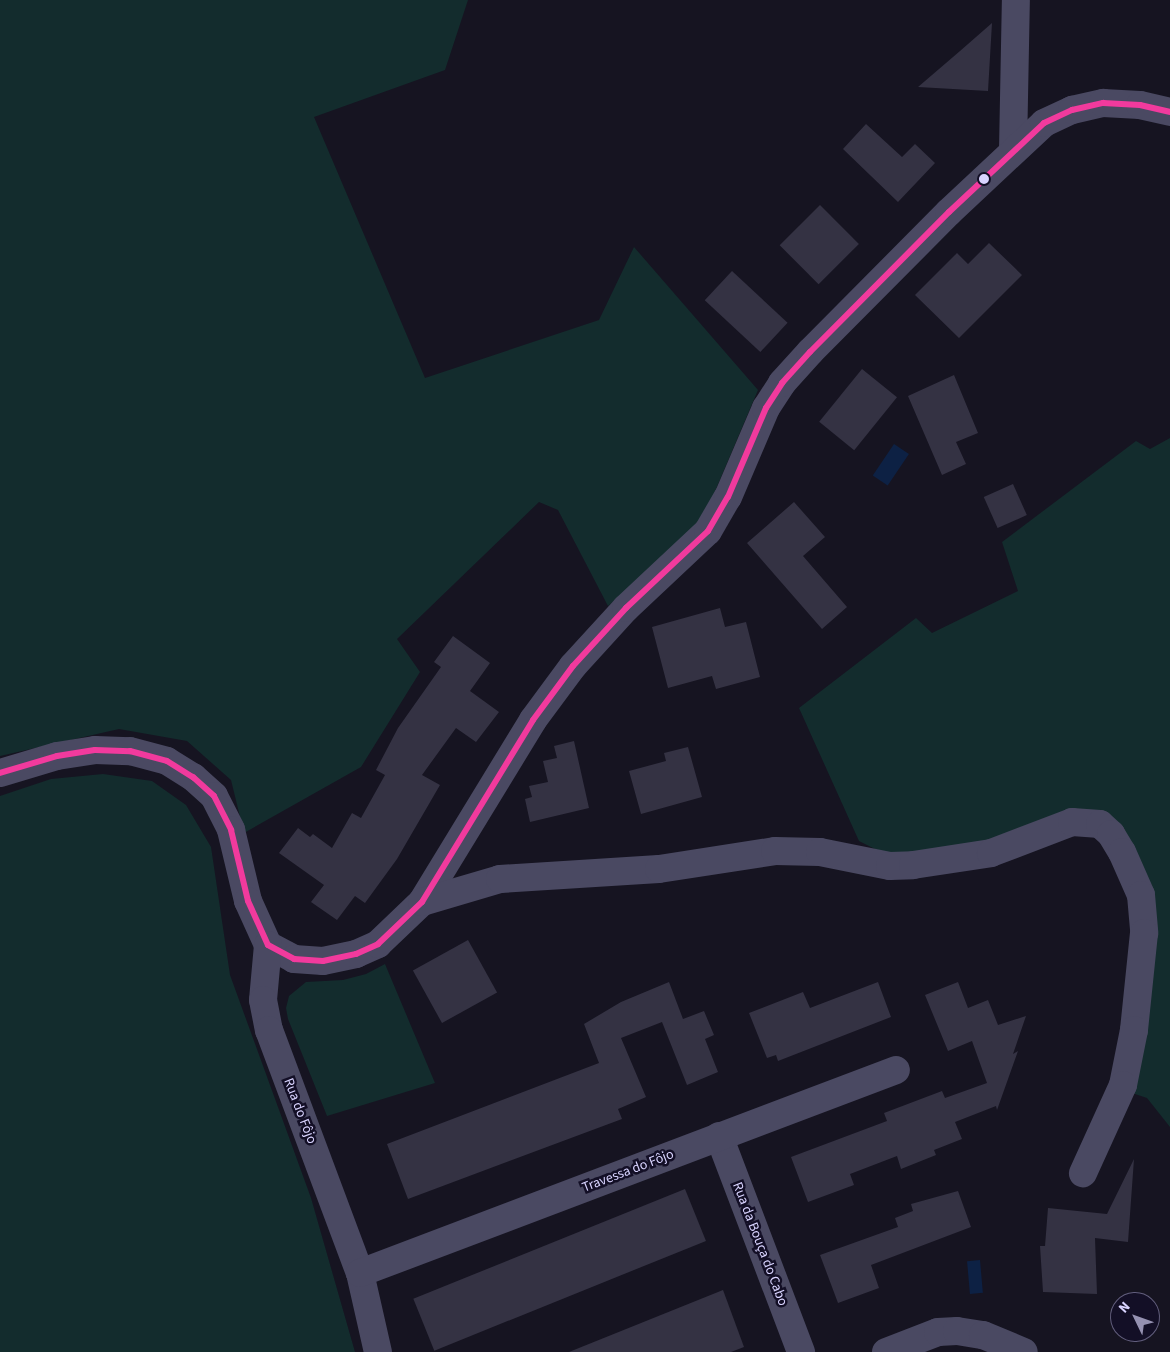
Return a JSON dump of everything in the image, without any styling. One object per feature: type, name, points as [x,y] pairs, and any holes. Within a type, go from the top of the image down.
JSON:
[{"type":"street","points":[[1013,150],[1016,0]]},
{"type":"street","points":[[0,772],[57,756],[95,750],[130,751],[167,761],[193,777],[214,796],[231,830],[248,901],[268,945],[294,959],[322,961],[356,954],[378,944],[422,902],[533,720],[573,666],[626,608],[682,559],[708,531],[728,497],[766,408],[782,383],[1013,150],[1044,123],[1072,110],[1103,103],[1140,105],[1170,112]]},
{"type":"street","points":[[422,902],[500,879],[660,869],[775,851],[820,852],[890,866],[914,864],[991,853],[1072,822],[1100,824],[1111,834],[1135,880],[1141,895],[1144,933],[1134,1030],[1123,1084],[1083,1173]]},
{"type":"street","name":"Rua do Fôjo","points":[[268,945],[263,1000],[269,1030],[360,1273],[378,1352]]},
{"type":"street","name":"Travessa do Fôjo","points":[[360,1273],[896,1070]]},
{"type":"street","name":"Rua da Bouça do Cabo","points":[[719,1136],[801,1352]]},
{"type":"street","points":[[886,1352],[938,1332],[956,1331],[983,1335],[1024,1352]]},
{"type":"green space","points":[[0,0],[468,0],[445,70],[314,117],[425,378],[599,320],[634,247],[758,390],[705,515],[660,561],[608,606],[558,510],[539,502],[397,639],[420,672],[361,767],[244,833],[231,780],[187,741],[119,729],[0,756]]},
{"type":"green space","points":[[1170,438],[1170,1127],[1147,1098],[1129,1092],[1154,907],[1111,819],[1001,842],[893,855],[875,849],[859,841],[799,708],[916,618],[932,633],[1018,591],[1002,542],[1136,441],[1150,449]]},
{"type":"green space","points":[[103,774],[152,781],[186,805],[211,847],[230,975],[311,1198],[355,1352],[0,1352],[0,796],[51,779]]},
{"type":"green space","points":[[385,964],[435,1083],[327,1116],[288,1019],[286,1008],[289,996],[306,982],[343,980],[366,974]]},
{"type":"water","points":[[894,444],[909,454],[888,486],[873,476]]},
{"type":"water","points":[[980,1260],[983,1293],[970,1294],[967,1261]]},
{"type":"building","points":[[992,23],[988,91],[918,87],[960,51]]},
{"type":"building","points":[[866,124],[902,157],[915,144],[935,163],[898,202],[843,149]]},
{"type":"building","points":[[820,205],[859,244],[819,284],[780,245]]},
{"type":"building","points":[[989,243],[1022,275],[959,338],[915,295],[957,253],[968,264]]},
{"type":"building","points":[[732,271],[788,323],[760,352],[705,300]]},
{"type":"building","points":[[862,369],[897,397],[854,450],[819,422]]},
{"type":"building","points":[[954,375],[978,433],[956,442],[966,464],[942,475],[908,396]]},
{"type":"building","points":[[1013,484],[1027,515],[998,528],[984,497]]},
{"type":"building","points":[[794,502],[825,537],[803,556],[847,607],[822,629],[747,543]]},
{"type":"building","points":[[720,608],[725,627],[746,622],[760,677],[716,689],[712,676],[668,688],[652,627]]},
{"type":"building","points":[[453,636],[490,663],[470,691],[499,712],[476,742],[456,728],[422,775],[440,785],[397,859],[365,903],[355,896],[337,920],[311,902],[324,885],[279,853],[298,828],[310,837],[313,834],[332,848],[352,813],[361,818],[385,775],[376,770],[398,728],[441,667],[434,662]]},
{"type":"building","points":[[574,741],[589,808],[530,822],[525,799],[532,797],[529,786],[548,782],[543,761],[557,758],[554,746]]},
{"type":"building","points":[[688,747],[702,797],[641,814],[629,771],[666,761],[664,753]]},
{"type":"building","points":[[468,940],[497,992],[442,1023],[413,971]]},
{"type":"building","points":[[669,982],[683,1019],[704,1011],[714,1035],[705,1039],[718,1072],[687,1085],[662,1022],[621,1038],[646,1097],[618,1109],[622,1119],[408,1199],[387,1144],[599,1063],[584,1024],[621,1002]]},
{"type":"building","points":[[878,982],[891,1017],[778,1061],[776,1055],[767,1058],[749,1013],[803,992],[810,1008]]},
{"type":"building","points":[[958,982],[968,1008],[988,1000],[998,1025],[1026,1016],[1013,1054],[1018,1051],[997,1110],[996,1106],[955,1122],[962,1139],[934,1150],[936,1155],[901,1169],[897,1156],[850,1174],[854,1185],[808,1202],[791,1157],[887,1121],[884,1113],[942,1091],[945,1098],[987,1083],[972,1041],[948,1051],[925,995]]},
{"type":"building","points":[[1134,1159],[1128,1242],[1095,1238],[1097,1294],[1043,1292],[1040,1246],[1045,1246],[1048,1208],[1107,1214]]},
{"type":"building","points":[[685,1189],[706,1241],[434,1351],[413,1299]]},
{"type":"building","points":[[958,1191],[971,1227],[871,1265],[879,1288],[838,1303],[820,1255],[898,1227],[895,1218],[913,1211],[911,1204]]},
{"type":"building","points":[[723,1290],[744,1347],[731,1352],[569,1352]]},
{"type":"transit line","points":[[0,773],[57,756],[95,750],[130,751],[167,761],[193,777],[214,796],[231,830],[248,901],[268,945],[294,959],[323,961],[356,954],[378,944],[422,902],[533,720],[573,666],[626,608],[708,531],[728,497],[766,408],[782,383],[810,352],[949,212],[1044,123],[1072,110],[1103,103],[1140,105],[1170,112]]}]
